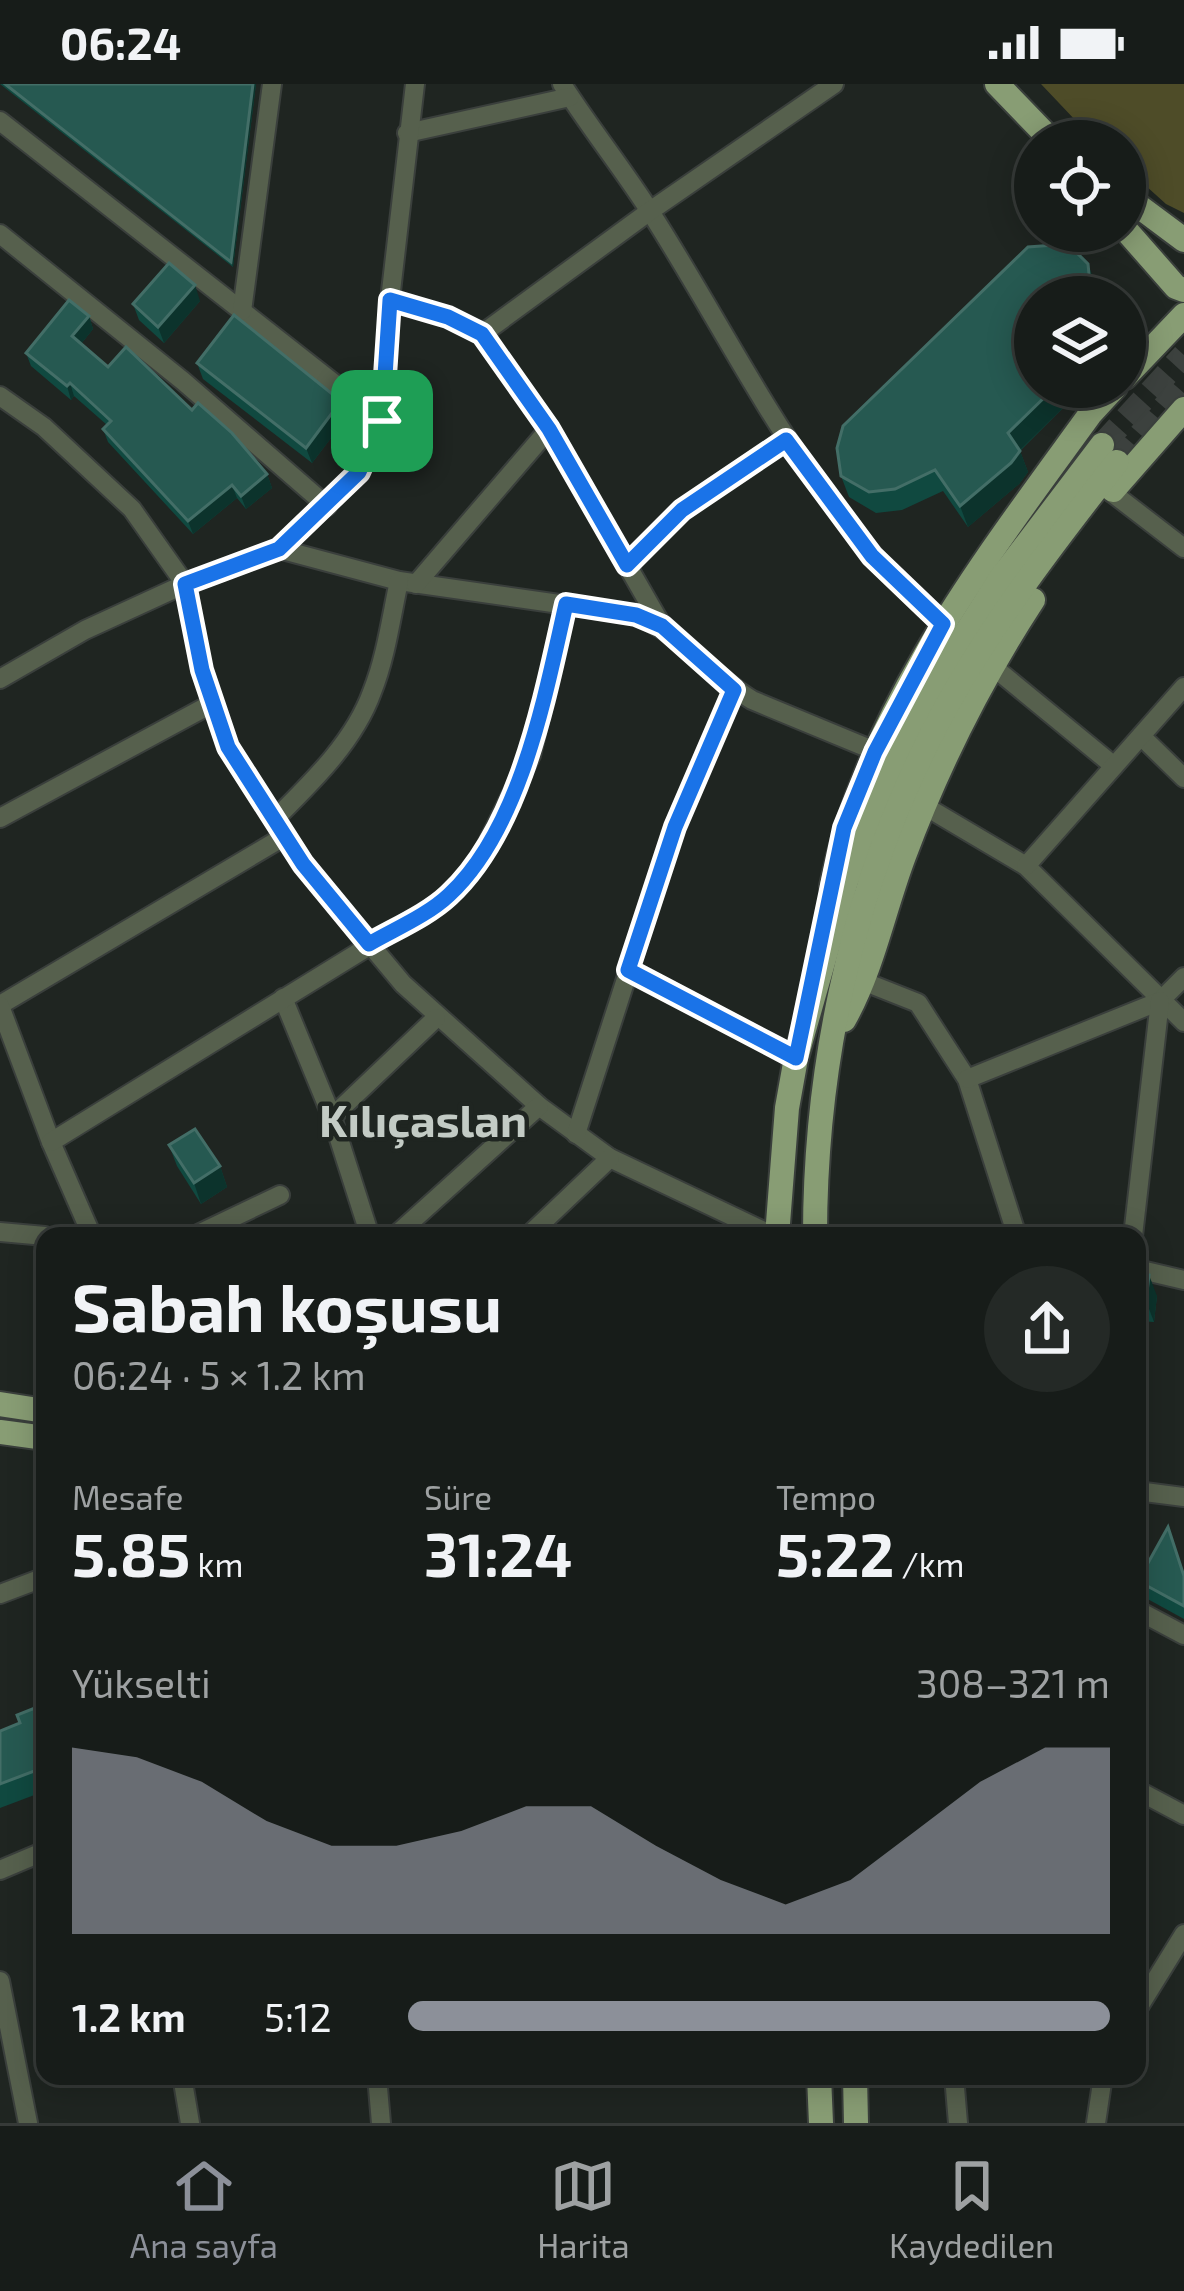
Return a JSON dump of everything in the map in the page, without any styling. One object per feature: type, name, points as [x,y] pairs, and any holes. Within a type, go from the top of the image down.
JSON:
[{"type":"main road","points":[[997,84],[1032,120]]},
{"type":"main road","points":[[1146,212],[1184,240]]},
{"type":"main road","points":[[1145,252],[1184,290]]},
{"type":"main road","points":[[1146,355],[1184,315]]},
{"type":"main road","points":[[1151,350],[1170,347],[1184,353]]},
{"type":"main road","points":[[776,1227],[787,1108],[844,828],[875,752],[943,624],[1095,408]]},
{"type":"main road","points":[[831,1043],[865,982],[923,805],[991,664],[1111,492],[1184,409]]},
{"type":"main road","points":[[796,1058],[846,881],[897,754],[943,669],[1001,578],[1110,453],[989,636],[920,757],[874,872],[831,1043],[820,1115],[815,1227]]},
{"type":"main road","points":[[0,1404],[36,1410]]},
{"type":"main road","points":[[0,1432],[36,1437]]},
{"type":"main road","points":[[819,2085],[820,2123]]},
{"type":"main road","points":[[855,2085],[856,2123]]},
{"type":"street","points":[[242,311],[272,84]]},
{"type":"street","points":[[0,679],[85,630],[185,584],[279,549],[359,472],[382,421],[390,300],[415,84]]},
{"type":"street","points":[[482,334],[833,84]]},
{"type":"street","points":[[407,133],[566,90],[650,211],[786,440],[872,556],[943,624]]},
{"type":"street","points":[[0,121],[382,421]]},
{"type":"street","points":[[0,234],[183,381],[327,506]]},
{"type":"street","points":[[390,300],[448,317],[482,334],[549,429],[662,626],[734,690],[875,752]]},
{"type":"street","points":[[0,396],[44,427],[132,509],[185,584],[228,747],[279,828],[369,944],[436,1018],[610,1159],[756,1227]]},
{"type":"street","points":[[88,1227],[0,1005],[279,828],[352,732],[372,694],[408,583],[549,429]]},
{"type":"street","points":[[627,565],[682,510],[786,440]]},
{"type":"street","points":[[1111,492],[1184,548]]},
{"type":"street","points":[[279,549],[408,583],[636,615],[662,626]]},
{"type":"street","points":[[52,1142],[447,898],[479,860],[531,755],[566,604]]},
{"type":"street","points":[[991,664],[1114,766]]},
{"type":"street","points":[[1026,866],[1184,687]]},
{"type":"street","points":[[576,1134],[675,827],[734,690]]},
{"type":"street","points":[[0,818],[213,703]]},
{"type":"street","points":[[1141,736],[1184,778]]},
{"type":"street","points":[[923,805],[1026,866],[1184,1022]]},
{"type":"street","points":[[628,970],[796,1058]]},
{"type":"street","points":[[967,1078],[1160,1001],[1184,977]]},
{"type":"street","points":[[865,982],[918,1003],[967,1078],[1014,1227]]},
{"type":"street","points":[[284,998],[332,1117],[367,1227]]},
{"type":"street","points":[[1134,1227],[1160,1001]]},
{"type":"street","points":[[332,1117],[436,1018]]},
{"type":"street","points":[[405,1227],[539,1106]]},
{"type":"street","points":[[538,1227],[610,1159]]},
{"type":"street","points":[[213,1227],[280,1195]]},
{"type":"street","points":[[0,1232],[36,1235]]},
{"type":"street","points":[[1146,1271],[1184,1280]]},
{"type":"street","points":[[1146,1492],[1184,1497]]},
{"type":"street","points":[[0,1594],[36,1580]]},
{"type":"street","points":[[1146,1615],[1184,1635]]},
{"type":"street","points":[[1146,1795],[1184,1815]]},
{"type":"street","points":[[0,1870],[36,1855]]},
{"type":"street","points":[[1146,1995],[1184,1934]]},
{"type":"street","points":[[0,1982],[28,2123]]},
{"type":"street","points":[[184,2085],[190,2123]]},
{"type":"street","points":[[378,2085],[381,2123]]},
{"type":"street","points":[[955,2085],[958,2123]]},
{"type":"street","points":[[1096,2123],[1102,2085]]},
{"type":"shaded area","points":[[1041,84],[1184,84],[1184,213],[1146,186],[1146,120],[1075,120]]},
{"type":"building","points":[[5,84],[253,84],[231,262]]},
{"type":"building","points":[[1023,252],[1076,252],[1088,264],[1089,276],[1014,276],[1014,408],[1034,408],[1008,433],[1020,451],[1011,463],[960,506],[935,470],[895,489],[869,492],[841,476],[837,448],[843,426]]},
{"type":"building","points":[[169,263],[195,285],[158,327],[133,304]]},
{"type":"building","points":[[69,300],[89,316],[72,336],[108,367],[126,347],[192,410],[198,403],[232,433],[267,474],[241,496],[232,485],[188,521],[103,429],[111,421],[70,383],[67,386],[26,353]]},
{"type":"building","points":[[234,315],[341,401],[306,448],[197,363]]},
{"type":"building","points":[[195,1129],[220,1166],[194,1183],[169,1145]]},
{"type":"building","points":[[1168,1527],[1184,1576],[1184,1606],[1146,1585],[1146,1567]]},
{"type":"building","points":[[36,1708],[36,1770],[0,1784],[0,1731],[20,1723],[17,1715]]},
{"type":"tunnel","points":[[1102,445],[1184,355]]},
{"type":"tunnel","points":[[1117,462],[1184,384]]},
{"type":"district","name":"Kılıçaslan","points":[[423,1119]]},
{"type":"route","points":[[390,300],[448,317],[482,334],[549,429],[627,565],[682,510],[786,440],[872,556],[943,624],[875,752],[844,828],[796,1058],[628,970],[675,827],[734,690],[662,626],[636,615],[566,604],[531,755],[479,860],[447,898],[369,944],[284,836],[228,747],[202,670],[185,584],[279,549],[359,472],[382,421],[390,300]]}]
